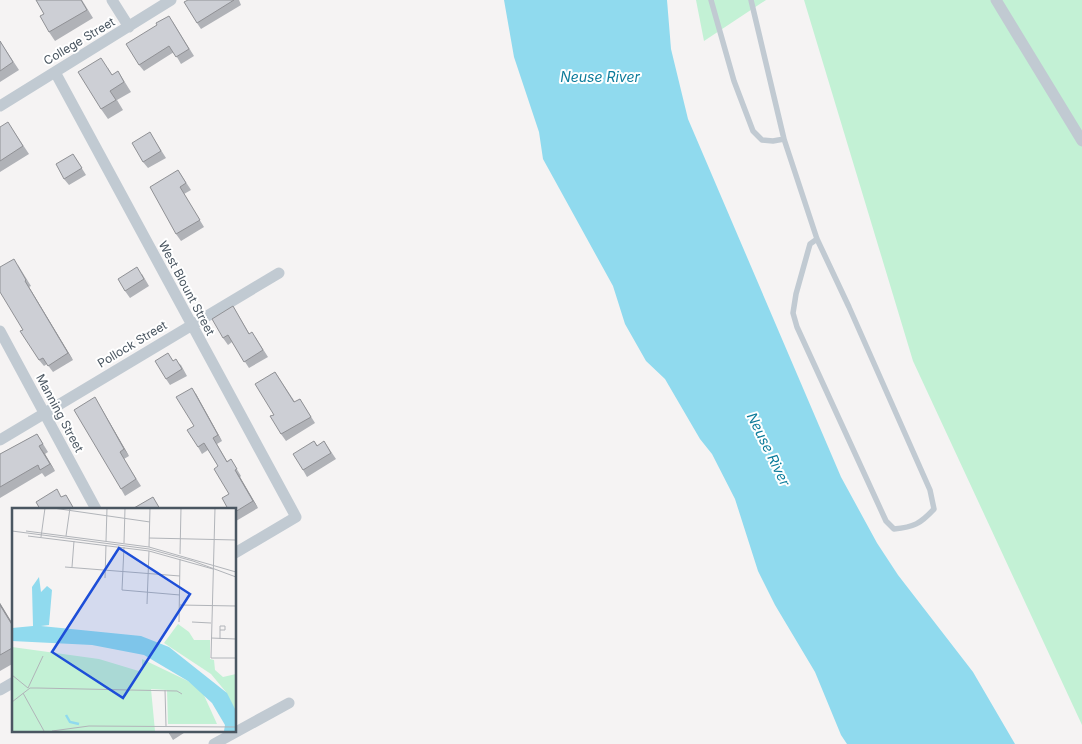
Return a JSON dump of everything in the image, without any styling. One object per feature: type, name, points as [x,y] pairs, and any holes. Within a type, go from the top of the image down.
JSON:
[{"type":"street","points":[[112,0],[129,27]]},
{"type":"street","name":"College Street","points":[[0,106],[171,0]]},
{"type":"street","points":[[996,0],[1082,141]]},
{"type":"street","name":"West Blount Street","points":[[55,72],[296,517],[236,552]]},
{"type":"street","name":"Pollock Street","points":[[0,440],[279,272]]},
{"type":"street","name":"Manning Street","points":[[0,331],[95,508]]},
{"type":"street","points":[[0,690],[12,683]]},
{"type":"street","points":[[236,731],[289,703]]},
{"type":"street","points":[[218,740],[233,732]]},
{"type":"lane","points":[[711,0],[734,81],[752,131],[762,140],[784,139]]},
{"type":"lane","points":[[751,0],[784,139],[817,240],[849,307],[930,490],[934,509],[922,521],[910,527],[894,529],[886,521],[797,327],[793,313],[796,294],[810,244],[817,240]]},
{"type":"green space","points":[[696,0],[766,0],[704,41]]},
{"type":"green space","points":[[804,0],[1082,0],[1082,725],[913,361]]},
{"type":"water","name":"Neuse River","points":[[504,0],[667,0],[671,49],[688,119],[841,477],[877,543],[898,575],[973,672],[1015,744],[847,744],[841,735],[815,672],[775,605],[758,571],[735,499],[712,454],[700,439],[665,379],[646,361],[625,324],[613,286],[543,159],[539,132],[514,57]]},
{"type":"building","points":[[36,0],[81,0],[87,10],[49,32],[40,16],[44,14]]},
{"type":"building","points":[[188,0],[234,0],[197,23],[184,2]]},
{"type":"building","points":[[169,16],[189,49],[176,57],[169,46],[139,65],[126,44]]},
{"type":"building","points":[[0,41],[13,62],[0,71]]},
{"type":"building","points":[[101,58],[112,75],[118,71],[124,82],[110,91],[116,100],[101,109],[78,72]]},
{"type":"building","points":[[8,122],[23,146],[0,161],[0,127]]},
{"type":"building","points":[[150,132],[161,151],[143,162],[132,143]]},
{"type":"building","points":[[73,154],[82,168],[64,179],[56,164]]},
{"type":"building","points":[[178,170],[186,183],[180,187],[200,220],[176,234],[150,187]]},
{"type":"building","points":[[14,259],[68,353],[48,366],[43,358],[39,360],[20,331],[23,330],[0,292],[0,267]]},
{"type":"building","points":[[137,267],[144,279],[125,291],[118,279]]},
{"type":"building","points":[[233,306],[249,334],[252,332],[263,350],[244,362],[228,335],[223,338],[212,319]]},
{"type":"building","points":[[168,353],[173,361],[176,359],[182,369],[166,379],[155,361]]},
{"type":"building","points":[[275,372],[294,402],[300,399],[311,417],[281,434],[270,416],[274,415],[255,384]]},
{"type":"building","points":[[192,388],[218,435],[213,438],[227,462],[231,459],[237,469],[235,470],[253,501],[236,511],[236,508],[227,508],[222,498],[229,494],[214,469],[218,466],[204,443],[198,447],[187,430],[194,426],[176,397]]},
{"type":"building","points":[[95,397],[124,449],[120,452],[136,479],[121,489],[74,410]]},
{"type":"building","points":[[37,434],[43,444],[39,446],[50,464],[40,470],[38,465],[0,487],[0,454]]},
{"type":"building","points":[[314,441],[317,446],[324,441],[331,453],[303,470],[293,454]]},
{"type":"building","points":[[57,489],[61,497],[66,495],[73,508],[39,508],[36,502]]},
{"type":"building","points":[[153,497],[159,508],[134,508]]},
{"type":"building","points":[[0,605],[12,625],[12,648],[0,655]]}]
